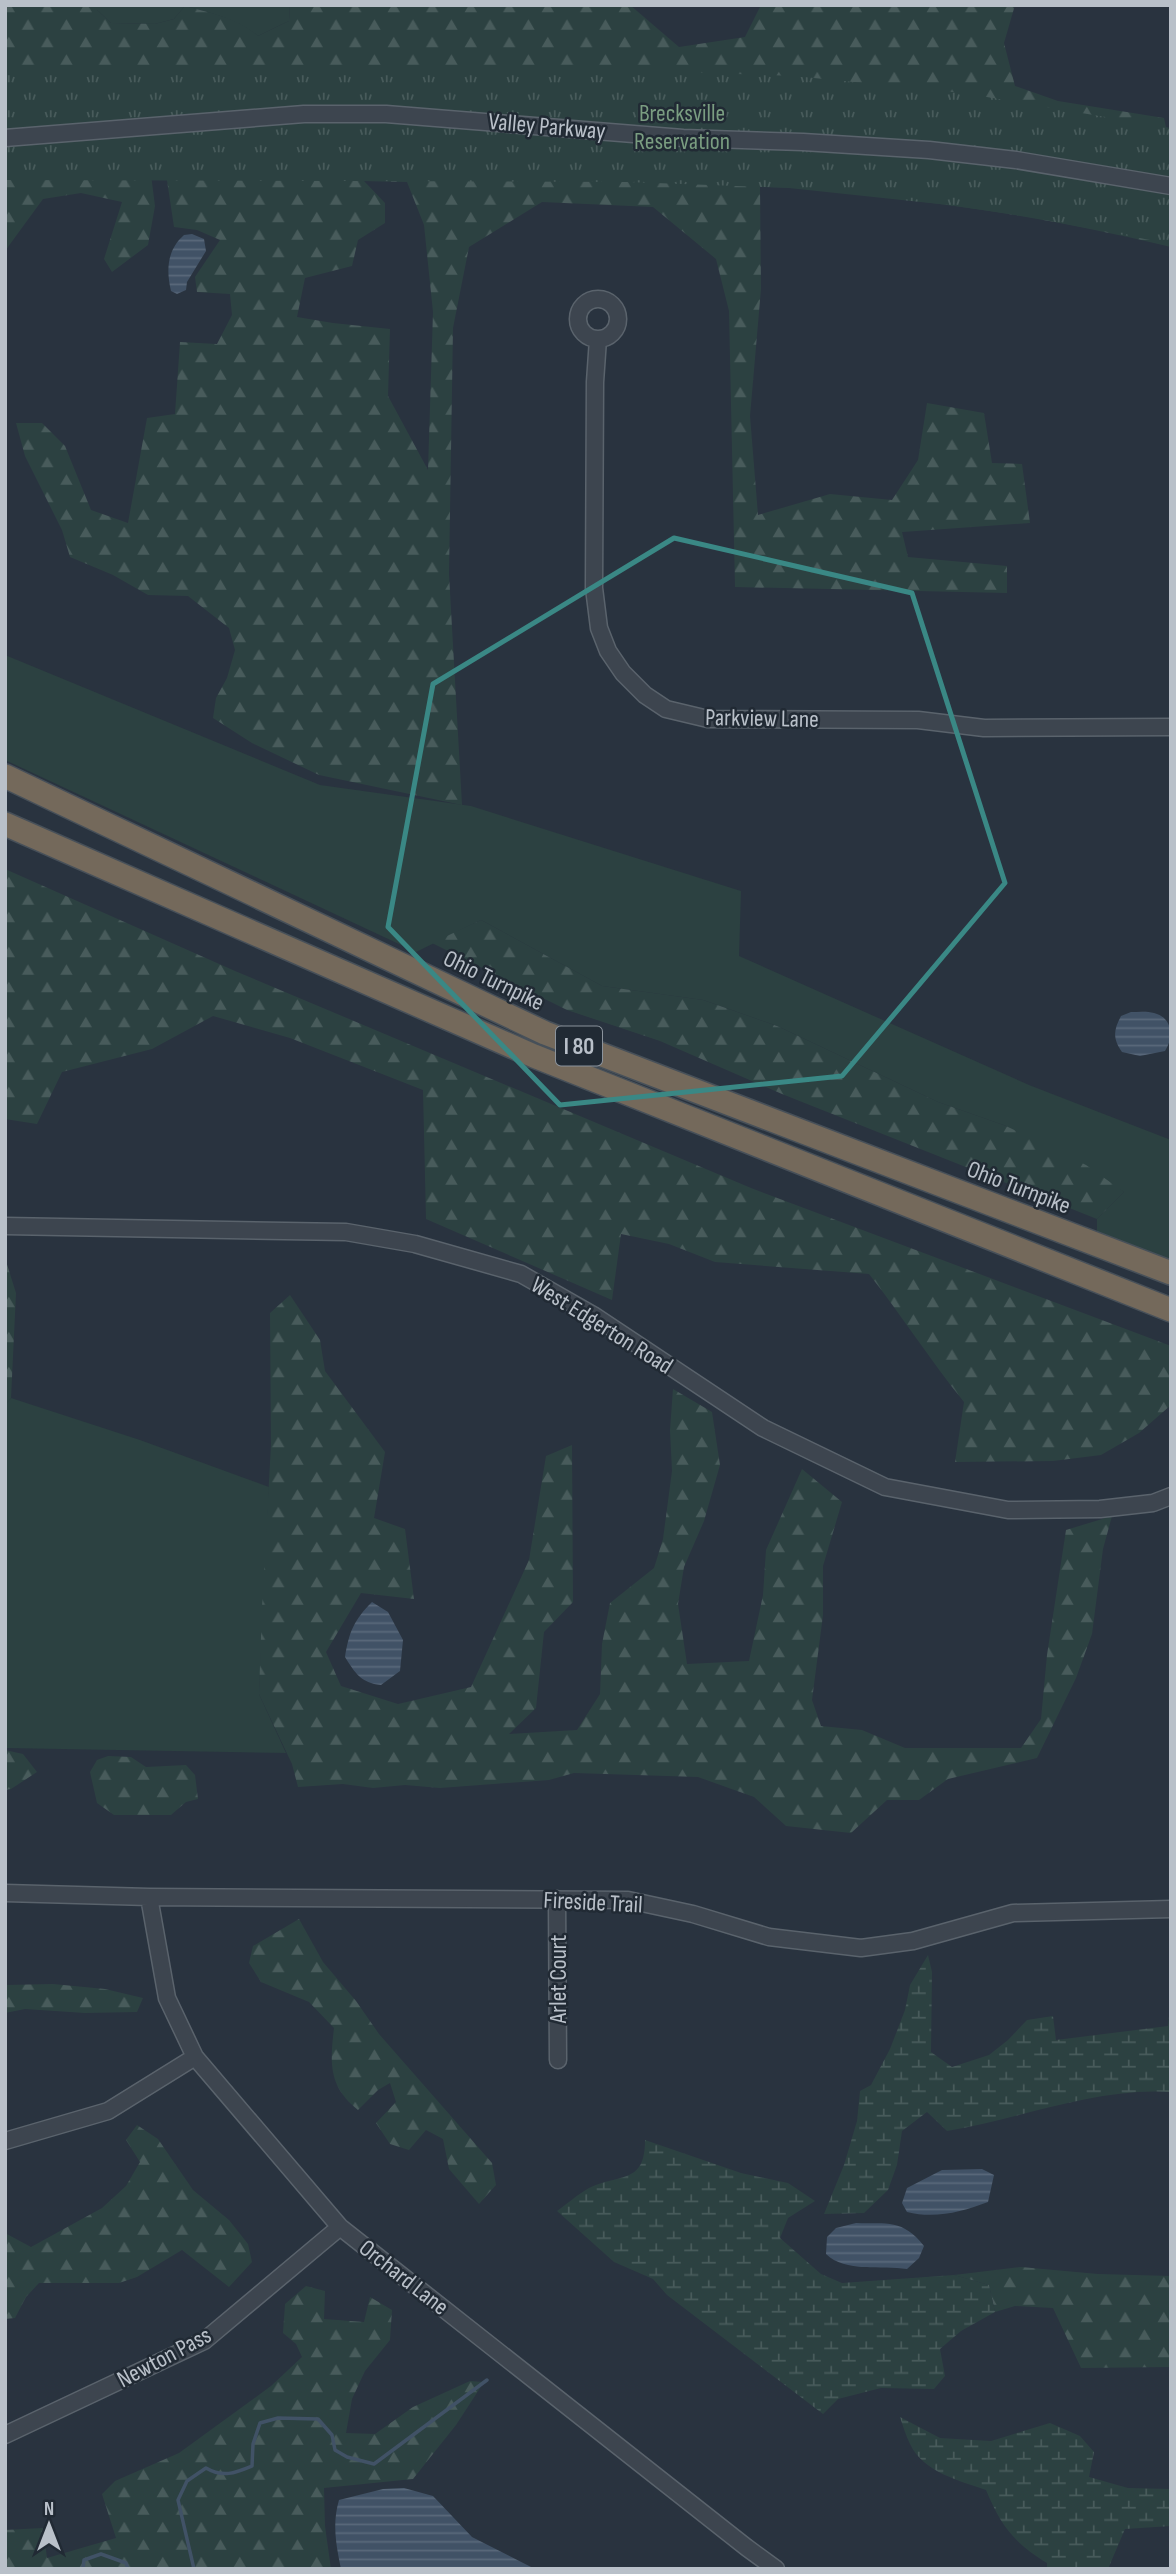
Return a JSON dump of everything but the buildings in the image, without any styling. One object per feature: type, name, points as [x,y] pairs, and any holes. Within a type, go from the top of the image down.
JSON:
[{"type":"highway","name":"Ohio Turnpike","points":[[5,776],[545,1033],[1171,1273]]},
{"type":"highway","name":"Ohio Turnpike","points":[[5,824],[534,1056],[1171,1310]]},
{"type":"street","name":"Valley Parkway","points":[[5,138],[304,114],[407,114],[683,138],[929,150],[1016,160],[1171,186]]},
{"type":"street","name":"Parkview Lane","points":[[598,339],[595,382],[594,588],[599,628],[608,651],[623,673],[655,702],[666,709],[708,719],[918,720],[984,728],[1171,727]]},
{"type":"street","name":"West Edgerton Road","points":[[5,1226],[346,1232],[415,1244],[521,1274],[593,1315],[763,1428],[885,1487],[1008,1510],[1100,1509],[1153,1503],[1171,1496]]},
{"type":"street","name":"Fireside Trail","points":[[5,1893],[149,1897],[628,1900],[693,1914],[769,1937],[861,1948],[913,1941],[1013,1913],[1171,1909]]},
{"type":"street","name":"Orchard Lane","points":[[149,1897],[167,1998],[195,2057],[340,2227],[776,2569]]},
{"type":"street","name":"Arlet Court","points":[[557,1899],[558,2060]]},
{"type":"street","points":[[5,2141],[108,2111],[195,2057]]},
{"type":"street","name":"Newton Pass","points":[[5,2435],[204,2341],[340,2227]]},
{"type":"highlighted area","points":[[674,538],[912,593],[1005,883],[842,1076],[560,1105],[388,927],[433,684]]},
{"type":"green space","points":[[5,5],[97,5],[97,10],[111,23],[155,24],[174,19],[185,6],[233,20],[258,36],[289,21],[290,5],[630,5],[679,47],[745,37],[761,5],[1015,5],[1004,43],[1015,86],[1058,101],[1164,118],[1170,147],[5,108]]},
{"type":"green space","points":[[97,5],[290,5],[289,21],[258,36],[233,21],[185,6],[174,19],[155,24],[111,23],[97,10]]},
{"type":"green space","name":"Brecksville Reservation","points":[[5,67],[628,70],[794,76],[963,93],[1171,128],[1171,244],[949,205],[789,188],[628,182],[5,180]]},
{"type":"green space","points":[[189,136],[825,190],[760,187],[761,289],[750,416],[758,515],[830,494],[892,500],[918,460],[927,403],[984,413],[992,463],[1022,464],[1030,523],[902,532],[908,557],[1007,566],[1007,593],[735,587],[729,311],[716,259],[653,207],[542,202],[469,247],[453,328],[449,574],[462,805],[319,775],[252,743],[213,718],[216,698],[227,678],[235,650],[229,628],[188,596],[148,595],[113,575],[70,557],[62,530],[25,456],[16,423],[42,423],[65,446],[91,510],[128,523],[147,418],[175,414],[180,342],[217,344],[232,315],[230,294],[197,292],[195,277],[220,240],[197,230],[174,227],[165,167]],"holes":[[[364,181],[407,182],[424,225],[433,312],[428,470],[388,396],[390,329],[297,317],[305,278],[352,266],[358,240],[385,223],[385,203]]]},
{"type":"green space","points":[[5,150],[150,167],[155,206],[148,245],[112,272],[104,259],[122,202],[81,193],[43,199],[5,251]]},
{"type":"green space","points":[[831,190],[1171,219],[1171,247],[1069,225]]},
{"type":"green space","points":[[5,655],[320,785],[471,806],[741,891],[739,956],[1029,1085],[1171,1140],[1171,1260],[1097,1232],[1097,1219],[1124,1192],[1006,1126],[938,1102],[777,1026],[703,1000],[602,986],[481,920],[416,952],[5,760]]},
{"type":"green space","points":[[5,869],[235,971],[751,1188],[1171,1346],[1171,1405],[1139,1433],[1101,1455],[1053,1461],[955,1462],[964,1402],[869,1274],[715,1262],[669,1244],[621,1234],[612,1300],[426,1219],[423,1090],[290,1038],[213,1016],[152,1049],[62,1072],[37,1124],[5,1119]]},
{"type":"green space","points":[[481,920],[602,986],[703,1000],[777,1026],[938,1102],[1006,1126],[1086,1165],[1124,1192],[1097,1219],[782,1094],[660,1041],[567,1010],[432,943]]},
{"type":"green space","points":[[5,1258],[16,1293],[11,1398],[5,1405]]},
{"type":"green space","points":[[290,1295],[320,1340],[325,1371],[385,1452],[374,1518],[405,1529],[414,1599],[361,1593],[326,1652],[341,1686],[398,1704],[471,1687],[529,1560],[546,1456],[572,1445],[573,1602],[544,1632],[536,1708],[509,1734],[577,1730],[600,1694],[602,1644],[610,1603],[654,1568],[663,1539],[672,1471],[670,1430],[673,1389],[712,1412],[720,1465],[704,1521],[684,1567],[678,1604],[687,1664],[749,1661],[763,1595],[766,1550],[802,1469],[842,1502],[823,1566],[823,1615],[812,1700],[821,1726],[862,1730],[905,1748],[1021,1748],[1041,1719],[1047,1655],[1066,1530],[1112,1516],[1103,1549],[1092,1634],[1076,1678],[1037,1758],[948,1779],[919,1800],[887,1800],[851,1833],[786,1826],[754,1797],[698,1777],[574,1773],[549,1780],[440,1788],[405,1785],[373,1788],[343,1784],[298,1787],[292,1764],[259,1694],[271,1445],[270,1313]]},
{"type":"green space","points":[[11,1398],[140,1440],[269,1487],[259,1694],[286,1753],[5,1748],[5,1405]]},
{"type":"green space","points":[[5,1750],[23,1754],[37,1772],[5,1790]]},
{"type":"green space","points":[[108,1756],[131,1757],[146,1767],[186,1765],[195,1775],[198,1799],[186,1802],[171,1815],[114,1815],[97,1803],[90,1772],[97,1760]]},
{"type":"green space","points":[[299,1919],[323,1962],[356,2001],[379,2034],[492,2163],[496,2185],[479,2204],[449,2169],[443,2139],[426,2130],[409,2150],[390,2144],[376,2123],[396,2102],[390,2083],[378,2090],[358,2110],[348,2101],[333,2073],[334,2028],[309,2002],[261,1982],[249,1963],[253,1946]]},
{"type":"green space","points":[[928,1955],[932,1972],[931,2052],[952,2067],[989,2055],[1027,2020],[1053,2016],[1056,2040],[1168,2026],[1171,1998],[1171,2092],[1115,2094],[1086,2099],[947,2131],[927,2112],[902,2131],[897,2165],[888,2190],[864,2213],[824,2214],[844,2165],[857,2121],[860,2091],[871,2085],[890,2049],[905,2010],[910,1985]]},
{"type":"green space","points":[[53,1984],[105,1989],[143,1998],[137,2012],[85,2013],[25,2009],[5,2013],[5,1985]]},
{"type":"green space","points":[[137,2125],[158,2139],[193,2190],[229,2220],[248,2244],[252,2262],[229,2287],[182,2250],[137,2277],[119,2283],[39,2283],[26,2297],[15,2318],[5,2319],[5,2233],[31,2247],[102,2208],[126,2186],[140,2162],[126,2140]]},
{"type":"green space","points":[[645,2140],[741,2173],[788,2183],[815,2201],[788,2218],[780,2238],[821,2274],[842,2283],[954,2275],[989,2285],[995,2312],[961,2331],[940,2349],[945,2376],[934,2389],[881,2388],[838,2399],[823,2414],[667,2295],[653,2279],[614,2262],[557,2211],[589,2188],[635,2171],[641,2164]]},
{"type":"green space","points":[[1021,2267],[1098,2274],[1171,2276],[1171,2367],[1081,2368],[1053,2308],[1015,2306],[995,2312],[989,2285],[954,2275]]},
{"type":"green space","points":[[306,2286],[325,2291],[324,2319],[364,2322],[370,2297],[392,2310],[390,2340],[365,2371],[352,2399],[346,2433],[375,2434],[413,2407],[470,2381],[484,2382],[456,2425],[413,2479],[324,2488],[325,2526],[331,2569],[5,2569],[5,2530],[43,2528],[47,2558],[116,2538],[102,2494],[115,2481],[179,2453],[271,2386],[302,2357],[296,2344],[283,2333],[285,2304]]},
{"type":"green space","points":[[900,2417],[940,2438],[991,2441],[1050,2423],[1080,2436],[1094,2452],[1089,2477],[1128,2488],[1171,2489],[1171,2526],[1125,2529],[1108,2569],[1047,2569],[1047,2563],[1017,2541],[1010,2532],[997,2514],[986,2490],[943,2474],[916,2454]]},
{"type":"water","points":[[192,234],[204,239],[206,251],[187,282],[186,290],[177,294],[171,291],[169,261],[178,241],[184,235]]},
{"type":"water","points":[[1131,1012],[1151,1012],[1165,1019],[1170,1029],[1170,1040],[1165,1051],[1140,1056],[1122,1052],[1115,1031],[1121,1016]]},
{"type":"water","points":[[372,1602],[388,1612],[403,1640],[400,1671],[381,1685],[368,1682],[359,1676],[345,1657],[353,1627]]},
{"type":"water","points":[[982,2169],[994,2175],[988,2202],[938,2215],[907,2212],[902,2203],[907,2188],[942,2170]]},
{"type":"water","points":[[856,2223],[894,2225],[909,2231],[924,2246],[919,2258],[907,2269],[853,2266],[834,2260],[826,2254],[827,2237],[836,2228]]},
{"type":"water","points":[[404,2488],[433,2496],[472,2537],[535,2569],[341,2569],[335,2526],[339,2500],[383,2489]]},
{"type":"waterway","points":[[194,2569],[178,2500],[187,2481],[206,2468],[218,2473],[229,2473],[252,2466],[253,2444],[260,2423],[278,2418],[318,2419],[332,2435],[335,2450],[347,2457],[374,2464],[487,2380]]},
{"type":"waterway","points":[[83,2569],[84,2560],[101,2554],[126,2563],[128,2569]]}]
